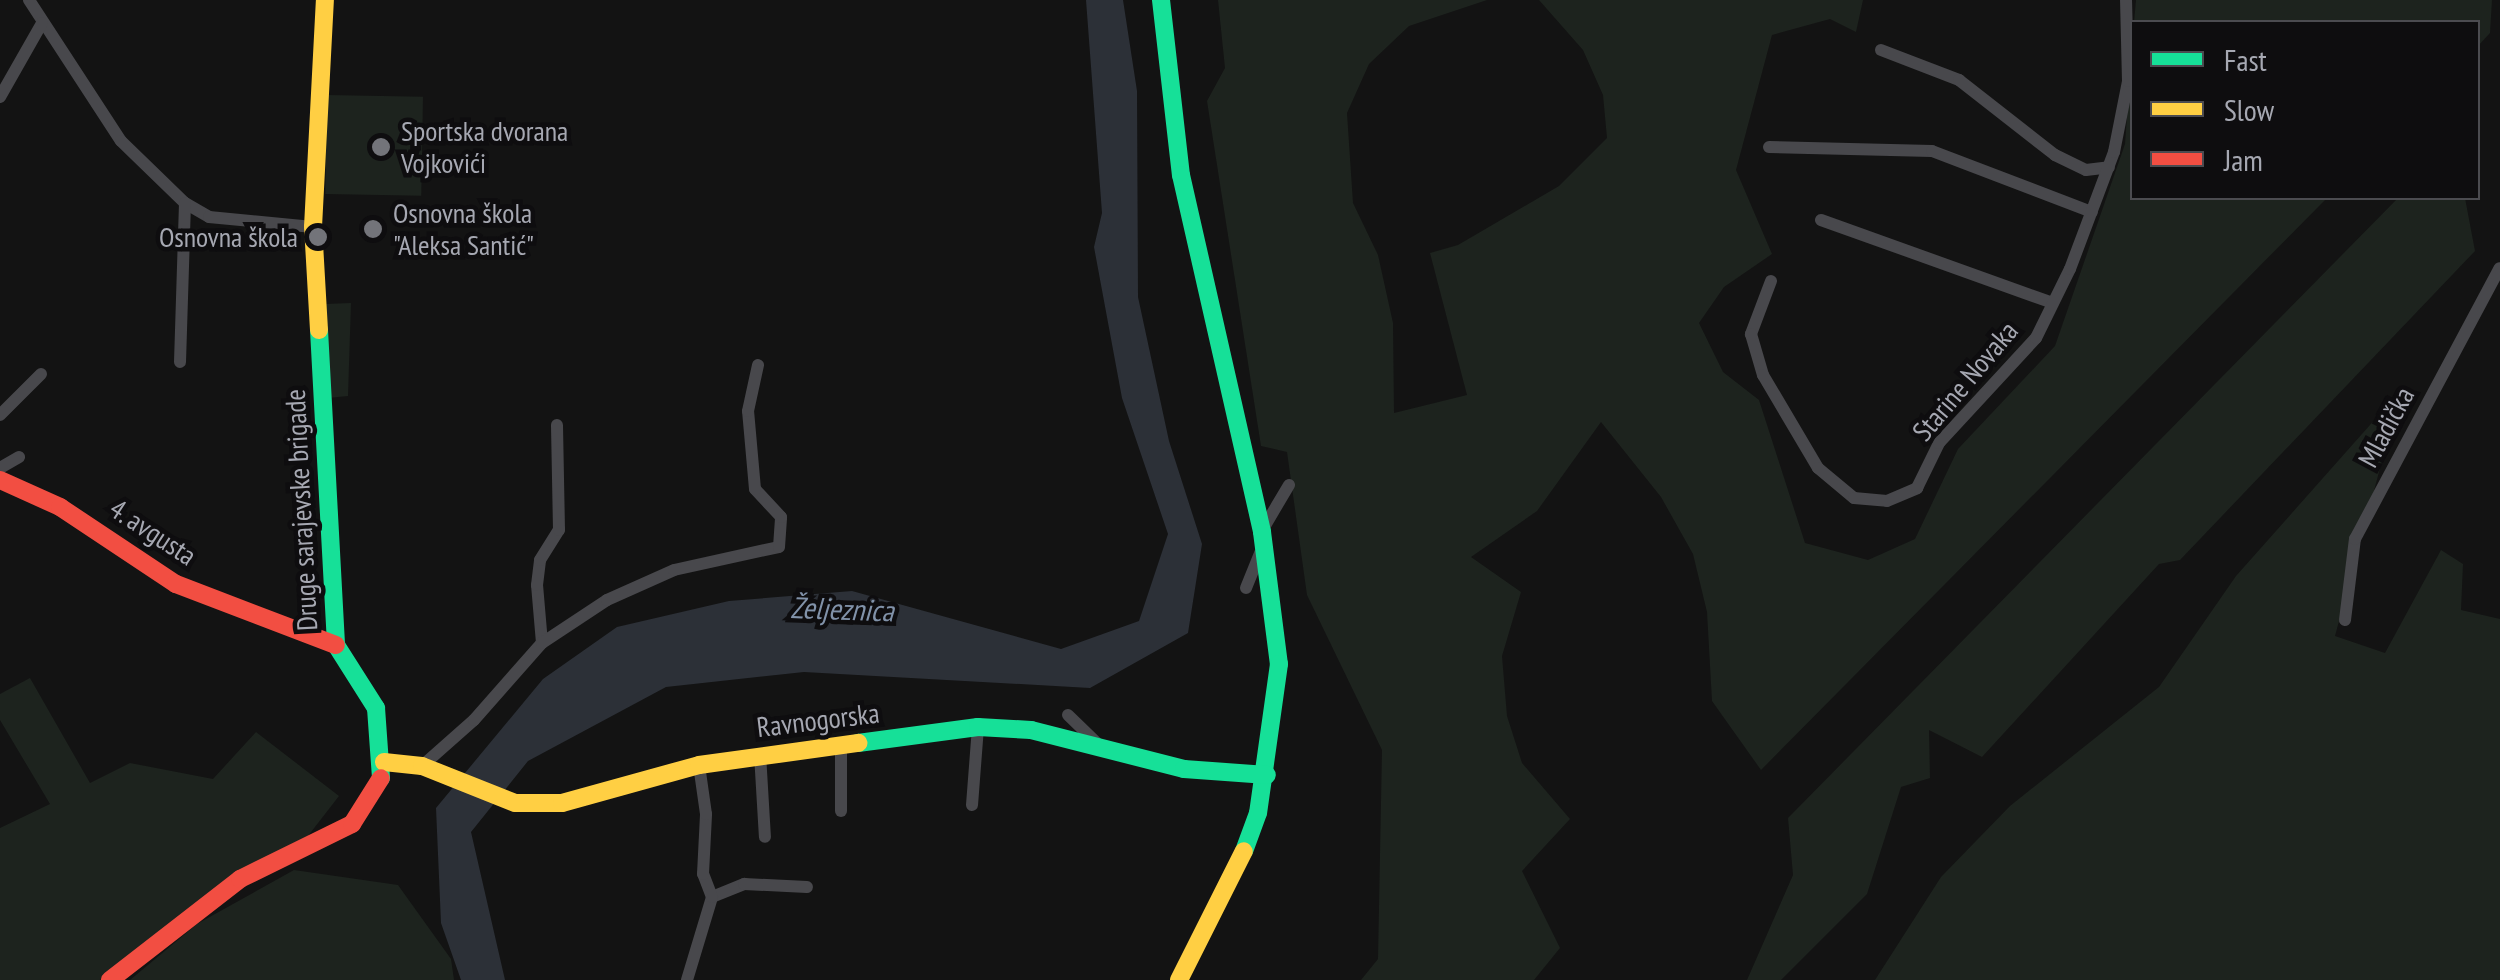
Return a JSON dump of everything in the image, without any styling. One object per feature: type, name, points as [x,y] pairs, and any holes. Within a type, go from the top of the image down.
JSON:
[{"type":"main road","name":"Druge sarajevske brigade","points":[[325,0],[313,228],[336,646],[376,708],[384,762]]},
{"type":"main road","points":[[1161,0],[1200,279],[1262,532],[1279,664],[1267,775],[1230,889],[1180,980]]},
{"type":"main road","name":"4. avgusta","points":[[0,480],[60,506],[176,584],[336,646]]},
{"type":"main road","name":"Ravnogorska","points":[[384,762],[428,769],[516,803],[562,803],[699,765],[978,727],[1031,730],[1184,768],[1267,775]]},
{"type":"main road","points":[[110,980],[240,878],[352,824],[370,803],[384,762]]},
{"type":"street","points":[[29,0],[121,141],[185,203],[210,217],[313,228]]},
{"type":"street","name":"Starine Novaka","points":[[1770,280],[1751,334],[1788,426],[1818,468],[1854,498],[1887,501],[1917,488],[1939,444],[2036,338],[2053,304],[2109,167],[2128,81],[2126,0]]},
{"type":"street","points":[[0,97],[42,23]]},
{"type":"street","points":[[1881,50],[1960,80],[2055,155],[2086,170],[2109,167]]},
{"type":"street","points":[[1770,147],[1932,150],[2092,212]]},
{"type":"street","points":[[180,362],[185,203]]},
{"type":"street","points":[[1820,220],[2053,304]]},
{"type":"street","name":"Mladička","points":[[2345,620],[2355,538],[2500,268]]},
{"type":"street","points":[[428,769],[542,643],[607,600],[674,570],[779,547],[780,517],[755,489],[748,411],[758,365]]},
{"type":"street","points":[[0,415],[41,374]]},
{"type":"street","points":[[542,643],[537,586],[540,560],[558,530],[557,424]]},
{"type":"street","points":[[0,468],[19,457]]},
{"type":"street","points":[[1246,588],[1260,557],[1262,532],[1290,485]]},
{"type":"street","points":[[1068,715],[1103,748]]},
{"type":"street","points":[[972,804],[978,727]]},
{"type":"street","points":[[841,745],[841,811]]},
{"type":"street","points":[[760,754],[765,838]]},
{"type":"street","points":[[687,980],[712,897],[703,874],[706,814],[699,765]]},
{"type":"street","points":[[712,897],[744,884],[807,888]]},
{"type":"shaded area","points":[[1218,0],[1487,0],[1409,26],[1369,64],[1347,113],[1353,203],[1378,255],[1393,323],[1394,413],[1467,395],[1430,253],[1458,245],[1559,186],[1607,138],[1603,95],[1583,50],[1539,0],[1863,0],[1856,32],[1830,19],[1772,35],[1736,170],[1772,254],[1724,287],[1699,323],[1723,372],[1759,400],[1805,543],[1868,560],[1915,539],[1958,449],[2055,346],[2125,144],[2130,74],[2130,200],[2325,200],[1761,770],[1712,701],[1707,612],[1693,554],[1661,497],[1601,422],[1537,511],[1471,557],[1521,592],[1502,656],[1507,716],[1522,763],[1570,819],[1522,871],[1560,948],[1534,980],[1361,980],[1378,959],[1382,750],[1307,595],[1287,452],[1261,446],[1207,101],[1225,68]]},
{"type":"shaded area","points":[[2136,0],[2492,0],[2490,33],[2480,44],[2480,20],[2134,20]]},
{"type":"shaded area","points":[[327,95],[423,97],[421,196],[325,194]]},
{"type":"shaded area","points":[[2396,200],[2465,200],[2475,251],[2180,560],[2159,564],[1982,757],[1929,730],[1930,778],[1901,787],[1867,894],[1781,980],[1747,980],[1793,875],[1788,818]]},
{"type":"shaded area","points":[[351,303],[348,396],[328,398],[325,304]]},
{"type":"shaded area","points":[[2401,390],[2335,636],[2385,653],[2441,550],[2463,564],[2461,610],[2500,619],[2500,980],[1875,980],[1941,877],[2010,806],[2159,687],[2236,576]]},
{"type":"shaded area","points":[[30,678],[90,783],[130,763],[213,779],[256,732],[339,796],[301,845],[102,980],[0,980],[0,828],[50,804],[0,720],[0,694]]},
{"type":"shaded area","points":[[294,870],[398,885],[451,959],[454,980],[130,980],[197,924]]},
{"type":"water","name":"Željeznica","points":[[1086,0],[1123,0],[1137,91],[1138,297],[1169,441],[1202,544],[1188,633],[1090,688],[804,672],[666,687],[528,761],[471,832],[505,980],[461,980],[441,923],[436,808],[543,679],[617,627],[729,601],[852,591],[1061,649],[1139,621],[1168,534],[1122,398],[1094,247],[1102,213]]},
{"type":"traffic: fast","points":[[1161,0],[1181,175],[1262,532],[1279,664],[1258,813],[1244,851]]},
{"type":"traffic: fast","points":[[319,330],[336,645],[376,708],[381,778]]},
{"type":"traffic: fast","points":[[858,743],[978,727],[1031,730],[1184,769],[1267,775]]},
{"type":"traffic: slow","points":[[319,330],[313,227],[325,0]]},
{"type":"traffic: slow","points":[[384,762],[422,766],[515,803],[562,803],[699,765],[858,743]]},
{"type":"traffic: slow","points":[[1179,980],[1244,851]]},
{"type":"traffic: jam","points":[[0,480],[60,507],[176,584],[336,645]]},
{"type":"traffic: jam","points":[[110,980],[240,879],[352,824],[381,778]]},
{"type":"place","name":"Sportska dvorana Vojkovići","points":[[381,147]]},
{"type":"place","name":"Osnovna škola \"Aleksa Santić\"","points":[[373,229]]},
{"type":"place","name":"Osnovna škola","points":[[318,237]]}]
